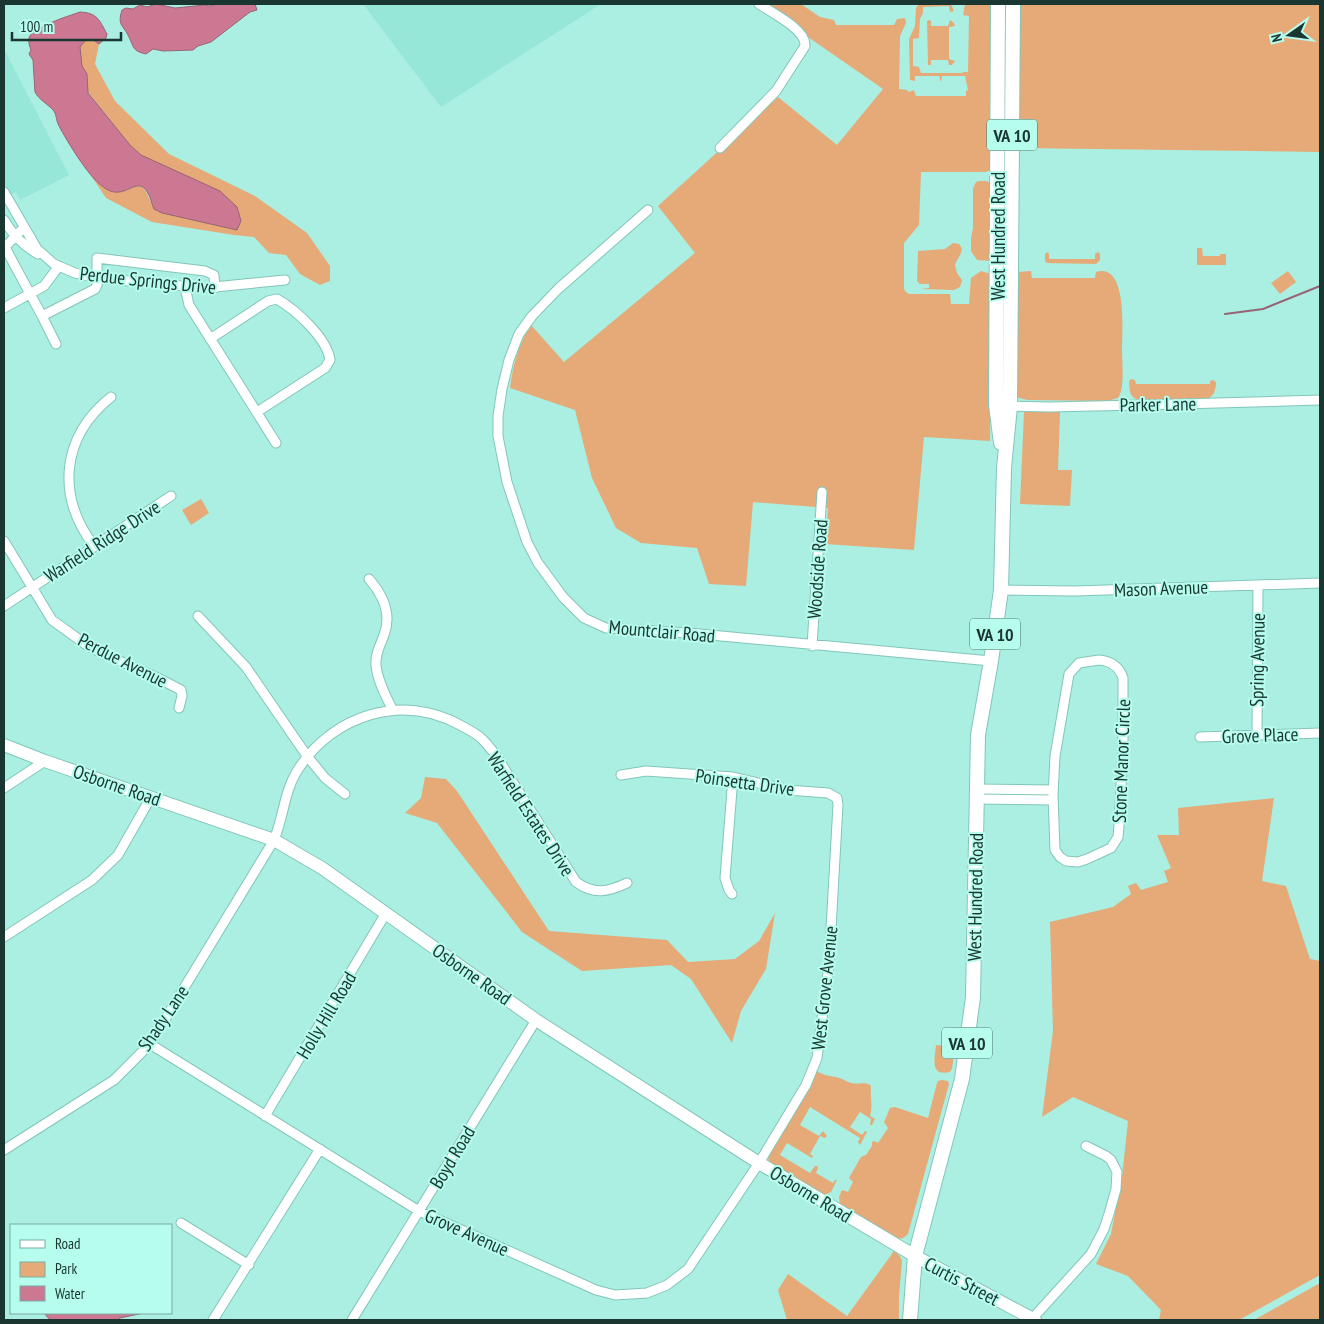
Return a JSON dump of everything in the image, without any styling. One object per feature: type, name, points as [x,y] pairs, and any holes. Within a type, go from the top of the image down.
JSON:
[{"type":"main road","name":"West Hundred Road","points":[[910,1320],[915,1256],[962,1080],[973,998],[978,736],[1001,590],[1004,468],[998,4]]},
{"type":"main road","name":"West Hundred Road","points":[[1003,406],[1013,4]]},
{"type":"street","points":[[720,148],[776,91],[805,46],[803,36],[790,24],[759,4]]},
{"type":"street","name":"Perdue Springs Drive","points":[[4,192],[37,249],[45,257]]},
{"type":"street","name":"Mountclair Road","points":[[648,210],[558,288],[532,316],[520,334],[509,360],[502,389],[498,416],[498,436],[507,482],[520,524],[538,563],[563,597],[584,618],[606,628],[689,633],[812,646],[991,661]]},
{"type":"street","name":"Perdue Springs Drive","points":[[4,220],[15,236],[28,247],[59,266],[75,273],[97,278],[185,287],[215,288],[285,280]]},
{"type":"street","points":[[24,227],[6,246],[6,251],[56,344]]},
{"type":"street","points":[[42,316],[95,289],[97,285],[97,258],[205,271],[214,275],[215,288]]},
{"type":"street","points":[[4,308],[48,282],[59,266]]},
{"type":"street","points":[[272,282],[273,299]]},
{"type":"street","points":[[185,287],[189,305],[276,443]]},
{"type":"street","points":[[210,338],[273,299],[282,301],[311,327],[329,354],[329,364],[325,368],[257,412]]},
{"type":"street","points":[[94,546],[79,524],[74,511],[68,485],[69,472],[73,449],[82,430],[93,413],[111,397]]},
{"type":"street","name":"Parker Lane","points":[[1003,406],[1172,405],[1320,400]]},
{"type":"street","name":"Woodside Road","points":[[812,646],[822,492]]},
{"type":"street","name":"Warfield Ridge Drive","points":[[4,606],[171,496]]},
{"type":"street","name":"Perdue Avenue","points":[[4,541],[52,620],[88,646],[180,690],[182,696],[179,708]]},
{"type":"street","points":[[369,579],[378,589],[386,609],[387,625],[378,649],[376,665],[392,709]]},
{"type":"street","name":"Mason Avenue","points":[[1001,590],[1075,591],[1320,583]]},
{"type":"street","name":"Spring Avenue","points":[[1257,736],[1258,585]]},
{"type":"street","points":[[198,616],[246,667],[325,778],[345,794]]},
{"type":"street","name":"Stone Manor Circle","points":[[1098,660],[1109,662],[1118,668],[1123,678],[1123,746],[1119,826],[1115,843],[1104,852],[1078,862],[1066,861],[1060,857],[1056,852],[1054,844],[1053,795],[1055,756],[1069,674],[1078,663],[1098,660]]},
{"type":"street","name":"Warfield Estates Drive","points":[[274,840],[281,824],[288,788],[292,779],[308,756],[338,730],[356,720],[392,709],[423,712],[440,716],[472,732],[495,754],[576,882],[592,890],[606,892],[627,883]]},
{"type":"street","name":"Grove Place","points":[[1200,738],[1320,733]]},
{"type":"street","name":"Osborne Road","points":[[4,745],[274,840],[322,868],[536,1020],[759,1163],[915,1256]]},
{"type":"street","points":[[4,788],[45,761]]},
{"type":"street","name":"Poinsetta Drive","points":[[621,775],[646,771],[733,777],[787,790],[828,793],[837,798]]},
{"type":"street","points":[[732,894],[725,878],[733,777]]},
{"type":"street","points":[[977,794],[1053,795]]},
{"type":"street","points":[[4,937],[92,880],[118,855],[151,797]]},
{"type":"street","name":"West Grove Avenue","points":[[759,1163],[806,1085],[817,1058],[829,963],[839,813],[837,798]]},
{"type":"street","name":"Shady Lane","points":[[4,1150],[114,1080],[150,1044],[274,840]]},
{"type":"street","name":"Holly Hill Road","points":[[265,1116],[386,913]]},
{"type":"street","name":"Boyd Road","points":[[352,1320],[536,1020]]},
{"type":"street","name":"Grove Avenue","points":[[150,1044],[419,1211],[596,1290],[616,1295],[647,1293],[667,1285],[688,1269],[759,1163]]},
{"type":"street","points":[[1034,1320],[1091,1254],[1101,1236],[1109,1214],[1117,1184],[1117,1172],[1111,1160],[1086,1146]]},
{"type":"street","points":[[213,1320],[320,1149]]},
{"type":"street","points":[[182,1223],[249,1265]]},
{"type":"street","name":"Curtis Street","points":[[915,1256],[1034,1320]]},
{"type":"shaded area","points":[[363,4],[601,4],[441,107]]},
{"type":"shaded area","points":[[4,49],[69,175],[20,200],[16,192],[4,199]]},
{"type":"green space","points":[[764,4],[801,4],[820,17],[834,20],[836,25],[894,25],[897,19],[905,18],[906,23],[900,36],[899,89],[909,92],[914,90],[916,96],[966,96],[966,91],[968,90],[965,76],[942,76],[941,82],[939,76],[915,76],[915,81],[910,80],[909,39],[915,26],[916,8],[919,4],[951,4],[954,11],[950,12],[949,6],[923,7],[919,38],[913,39],[913,66],[919,67],[921,73],[968,72],[969,16],[963,15],[965,4],[989,4],[992,7],[992,169],[986,172],[921,172],[919,225],[904,243],[904,289],[909,294],[950,294],[951,304],[969,304],[971,278],[981,271],[991,274],[990,441],[924,437],[914,550],[825,544],[828,508],[753,502],[746,586],[709,584],[697,548],[641,543],[616,528],[592,478],[575,410],[510,388],[517,355],[531,325],[564,362],[695,253],[658,206],[778,97],[837,145],[883,89],[808,37],[803,29]]},
{"type":"green space","points":[[1017,4],[1320,4],[1320,152],[1017,148]]},
{"type":"green space","points":[[950,20],[954,23],[955,26],[949,27],[949,59],[955,61],[952,65],[949,65],[948,60],[931,60],[931,65],[928,65],[927,21],[931,21],[931,26],[948,26]]},
{"type":"green space","points":[[92,39],[99,44],[95,64],[115,101],[169,154],[255,196],[307,233],[330,266],[330,281],[320,285],[300,274],[286,255],[269,253],[254,237],[152,222],[106,198],[88,171],[101,185],[121,192],[135,186],[144,188],[154,209],[141,155],[130,145],[88,92],[87,74],[82,66],[80,47],[85,41]]},
{"type":"green space","points":[[987,181],[992,185],[991,261],[977,260],[971,251],[973,188],[976,182]]},
{"type":"green space","points":[[953,243],[959,244],[962,250],[955,265],[957,273],[962,280],[960,287],[954,290],[921,289],[929,288],[929,284],[920,284],[917,281],[918,251],[945,249]]},
{"type":"green space","points":[[1197,248],[1202,248],[1203,256],[1226,254],[1226,265],[1197,265]]},
{"type":"green space","points":[[1047,252],[1049,259],[1095,259],[1095,254],[1098,252],[1100,260],[1096,264],[1047,263],[1045,261],[1045,254]]},
{"type":"green space","points":[[1031,271],[1032,278],[1095,278],[1096,272],[1106,272],[1114,277],[1121,300],[1122,315],[1122,388],[1118,398],[1107,401],[1028,400],[1019,398],[1015,393],[1018,272]]},
{"type":"green space","points":[[1288,271],[1296,282],[1280,294],[1271,283]]},
{"type":"green space","points":[[1131,379],[1135,380],[1136,384],[1210,384],[1210,381],[1213,380],[1216,382],[1216,385],[1213,394],[1207,399],[1140,400],[1134,398],[1131,394],[1129,381]]},
{"type":"green space","points":[[1024,412],[1060,412],[1058,470],[1072,470],[1070,506],[1020,504]]},
{"type":"green space","points":[[201,499],[209,513],[191,525],[182,510]]},
{"type":"green space","points":[[425,777],[446,779],[457,791],[549,931],[667,940],[688,962],[735,959],[759,941],[775,913],[766,969],[741,1011],[732,1043],[691,979],[671,965],[582,971],[522,932],[437,823],[405,813],[421,798]]},
{"type":"green space","points":[[1274,798],[1262,881],[1286,886],[1310,959],[1320,961],[1320,1275],[1239,1320],[1159,1320],[1161,1310],[1128,1276],[1096,1264],[1111,1234],[1122,1177],[1128,1121],[1073,1097],[1042,1117],[1053,1031],[1050,922],[1113,907],[1131,894],[1128,886],[1136,883],[1141,890],[1168,882],[1164,871],[1171,868],[1157,835],[1179,835],[1178,808]]},
{"type":"green space","points":[[936,1045],[955,1047],[950,1072],[943,1073],[936,1069],[934,1061]]},
{"type":"green space","points":[[816,1070],[824,1075],[840,1078],[851,1083],[871,1086],[870,1116],[875,1119],[872,1125],[870,1125],[871,1119],[860,1112],[850,1127],[862,1135],[865,1131],[867,1132],[860,1145],[858,1142],[860,1138],[810,1107],[800,1125],[819,1136],[823,1131],[827,1136],[825,1138],[820,1136],[810,1154],[813,1156],[812,1158],[787,1143],[780,1155],[810,1173],[817,1166],[816,1173],[833,1183],[837,1180],[831,1192],[825,1195],[769,1164],[768,1155]]},
{"type":"green space","points":[[942,1080],[948,1081],[949,1084],[908,1234],[903,1238],[897,1239],[840,1204],[839,1197],[842,1190],[848,1192],[853,1182],[849,1178],[861,1157],[866,1155],[872,1146],[872,1142],[878,1143],[888,1128],[884,1122],[890,1108],[895,1107],[928,1118],[937,1083]]},
{"type":"green space","points":[[894,1251],[900,1256],[902,1261],[899,1320],[787,1320],[778,1290],[788,1274],[847,1316]]},
{"type":"green space","points":[[1320,1283],[1320,1320],[1254,1320]]},
{"type":"water","points":[[156,4],[175,8],[218,4],[255,4],[257,10],[250,12],[211,42],[198,46],[193,50],[163,51],[153,49],[146,54],[134,48],[120,19],[122,10],[126,8],[133,9],[140,5],[147,7]]},
{"type":"water","points":[[80,12],[91,14],[97,18],[107,34],[106,38],[99,44],[92,39],[85,41],[80,47],[82,66],[87,74],[88,93],[130,145],[141,155],[220,191],[237,207],[241,221],[237,230],[162,213],[154,209],[149,195],[142,187],[135,186],[119,192],[110,191],[96,181],[84,167],[59,126],[54,111],[35,92],[33,60],[29,54],[31,50],[29,38],[32,34],[52,22]]},
{"type":"water","points":[[45,1314],[139,1314],[118,1320],[50,1320]]},
{"type":"waterway","points":[[1225,314],[1263,309],[1320,286]]}]
